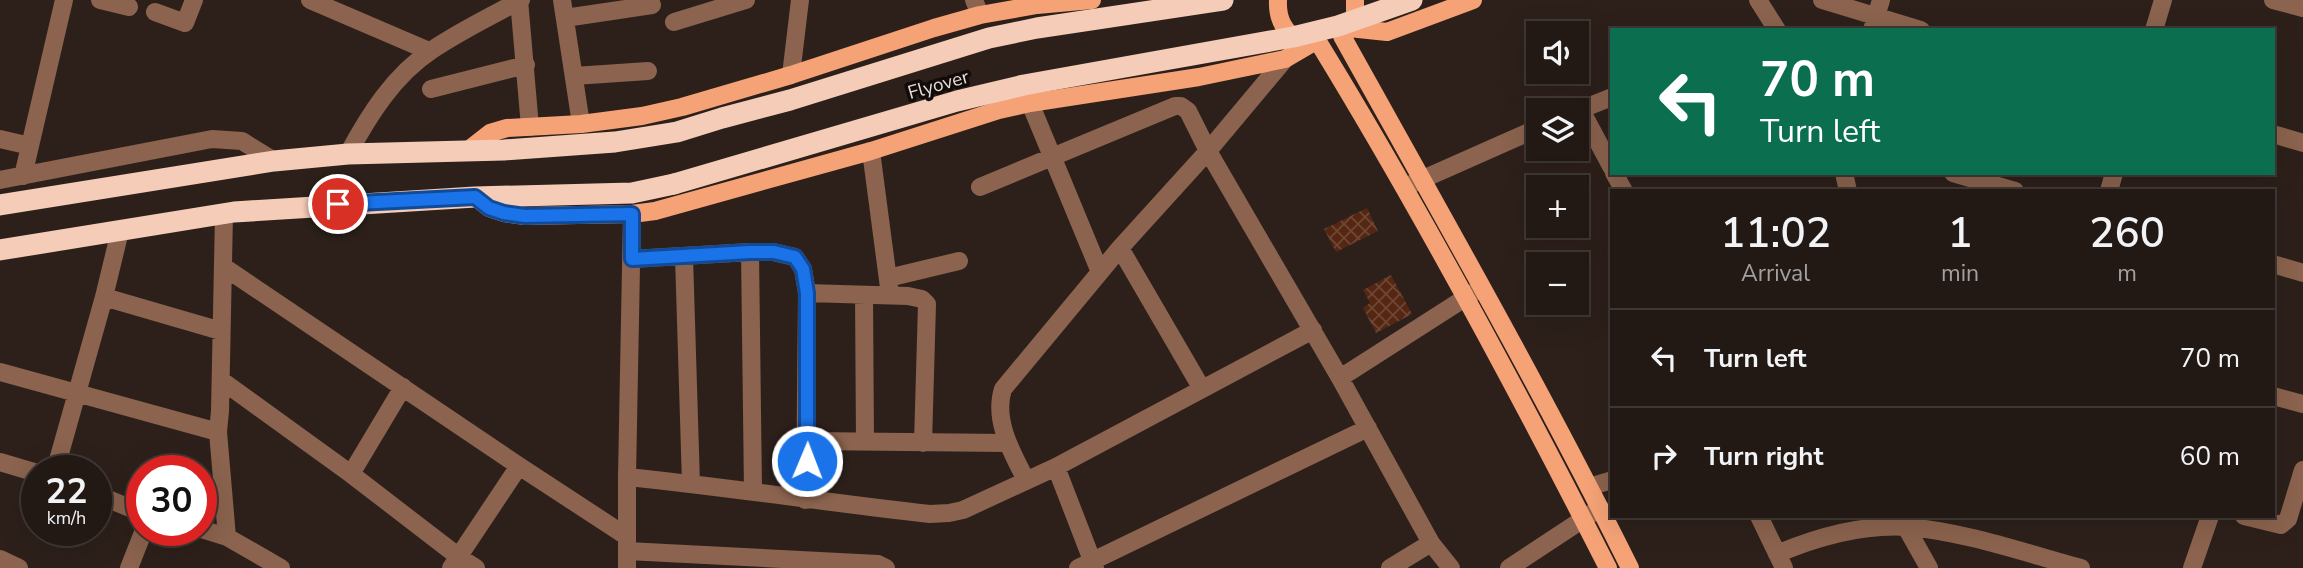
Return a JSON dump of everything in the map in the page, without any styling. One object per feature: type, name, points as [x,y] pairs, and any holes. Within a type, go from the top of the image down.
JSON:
[{"type":"highway","name":"Flyover","points":[[0,205],[274,161],[348,154],[467,151],[615,142],[677,132],[989,38],[1037,28],[1223,0]]},
{"type":"highway","name":"Flyover","points":[[0,250],[224,214],[338,204],[632,193],[674,184],[971,97],[1293,37],[1338,26],[1412,0]]},
{"type":"main road","points":[[467,151],[489,133],[506,128],[581,124],[642,116],[682,107],[791,75],[934,27],[977,8],[1092,0]]},
{"type":"main road","points":[[1278,0],[1277,12],[1281,24],[1298,41],[1315,45],[1405,187],[1608,568]]},
{"type":"main road","points":[[1346,32],[1354,16],[1355,0]]},
{"type":"main road","points":[[475,197],[489,208],[525,216],[632,214],[680,205],[1030,103],[1113,92],[1285,59],[1346,32],[1387,32],[1473,0]]},
{"type":"main road","points":[[1346,32],[1422,180],[1482,287],[1630,568]]},
{"type":"street","points":[[23,176],[64,0]]},
{"type":"street","points":[[100,0],[129,7]]},
{"type":"street","points":[[155,12],[185,23],[194,0]]},
{"type":"street","points":[[310,0],[429,51]]},
{"type":"street","points":[[348,154],[383,96],[429,51],[520,0],[530,127]]},
{"type":"street","points":[[562,0],[581,124]]},
{"type":"street","points":[[674,22],[746,0]]},
{"type":"street","points":[[791,75],[800,0]]},
{"type":"street","points":[[1758,0],[1776,28]]},
{"type":"street","points":[[1822,0],[1915,28]]},
{"type":"street","points":[[2155,28],[2163,0]]},
{"type":"street","points":[[2273,0],[2303,9]]},
{"type":"street","points":[[565,18],[652,5]]},
{"type":"street","points":[[1026,480],[1007,443],[1000,408],[1003,389],[1120,248],[1208,151],[1285,59]]},
{"type":"street","points":[[431,89],[526,65]]},
{"type":"street","points":[[574,76],[648,71]]},
{"type":"street","points":[[1589,107],[1610,98]]},
{"type":"street","points":[[1030,103],[1100,272]]},
{"type":"street","points":[[980,187],[1175,106],[1181,106],[1188,111],[1208,151],[1313,330],[1431,543],[1451,568]]},
{"type":"street","points":[[1589,128],[1610,165]]},
{"type":"street","points":[[1405,187],[1526,133]]},
{"type":"street","points":[[2275,135],[2303,143]]},
{"type":"street","points":[[0,139],[30,146]]},
{"type":"street","points":[[0,180],[212,139],[242,141],[274,161]]},
{"type":"street","points":[[871,151],[889,286]]},
{"type":"street","points":[[1960,175],[2008,189]]},
{"type":"street","points":[[224,214],[218,432],[227,537]]},
{"type":"street","points":[[627,552],[626,477],[632,214]]},
{"type":"street","points":[[60,455],[120,231]]},
{"type":"street","points":[[1120,248],[1202,389]]},
{"type":"street","points":[[632,259],[750,252],[774,252],[795,257],[803,269],[807,293],[805,500]]},
{"type":"street","points":[[750,252],[752,491]]},
{"type":"street","points":[[684,256],[691,484]]},
{"type":"street","points":[[807,293],[864,295],[959,261]]},
{"type":"street","points":[[2275,265],[2303,273]]},
{"type":"street","points":[[224,267],[519,466],[627,552],[878,564],[886,568]]},
{"type":"street","points":[[889,286],[922,299],[927,304],[923,443]]},
{"type":"street","points":[[1340,378],[1482,287]]},
{"type":"street","points":[[864,295],[865,442]]},
{"type":"street","points":[[104,297],[221,331]]},
{"type":"street","points":[[626,477],[930,514],[948,513],[1056,467],[1313,330]]},
{"type":"street","points":[[0,372],[218,432]]},
{"type":"street","points":[[221,380],[351,474],[455,563],[476,568]]},
{"type":"street","points":[[351,474],[403,387]]},
{"type":"street","points":[[2275,397],[2303,404]]},
{"type":"street","points":[[1056,467],[1088,566],[1368,428]]},
{"type":"street","points":[[807,442],[1007,443]]},
{"type":"street","points":[[0,462],[21,468]]},
{"type":"street","points":[[455,563],[519,466]]},
{"type":"street","points":[[2252,518],[2281,525],[2288,519],[2303,470]]},
{"type":"street","points":[[1589,487],[1610,481]]},
{"type":"street","points":[[1509,568],[1600,508]]},
{"type":"street","points":[[1760,518],[1781,561],[1824,537],[1858,530],[1906,527],[1999,545],[2081,568]]},
{"type":"street","points":[[2193,568],[2209,518]]},
{"type":"street","points":[[1906,527],[1930,568]]},
{"type":"street","points":[[217,534],[227,537],[281,568]]},
{"type":"street","points":[[1390,568],[1431,543]]},
{"type":"street","points":[[129,568],[138,546]]},
{"type":"street","points":[[0,559],[19,568]]},
{"type":"building","points":[[1367,208],[1378,231],[1336,252],[1324,229]]},
{"type":"building","points":[[1391,275],[1412,314],[1376,333],[1363,308],[1370,303],[1363,290]]},
{"type":"route","points":[[338,204],[475,197],[489,208],[525,216],[632,214],[632,259],[750,252],[774,252],[795,257],[803,269],[807,293],[807,461]]}]
